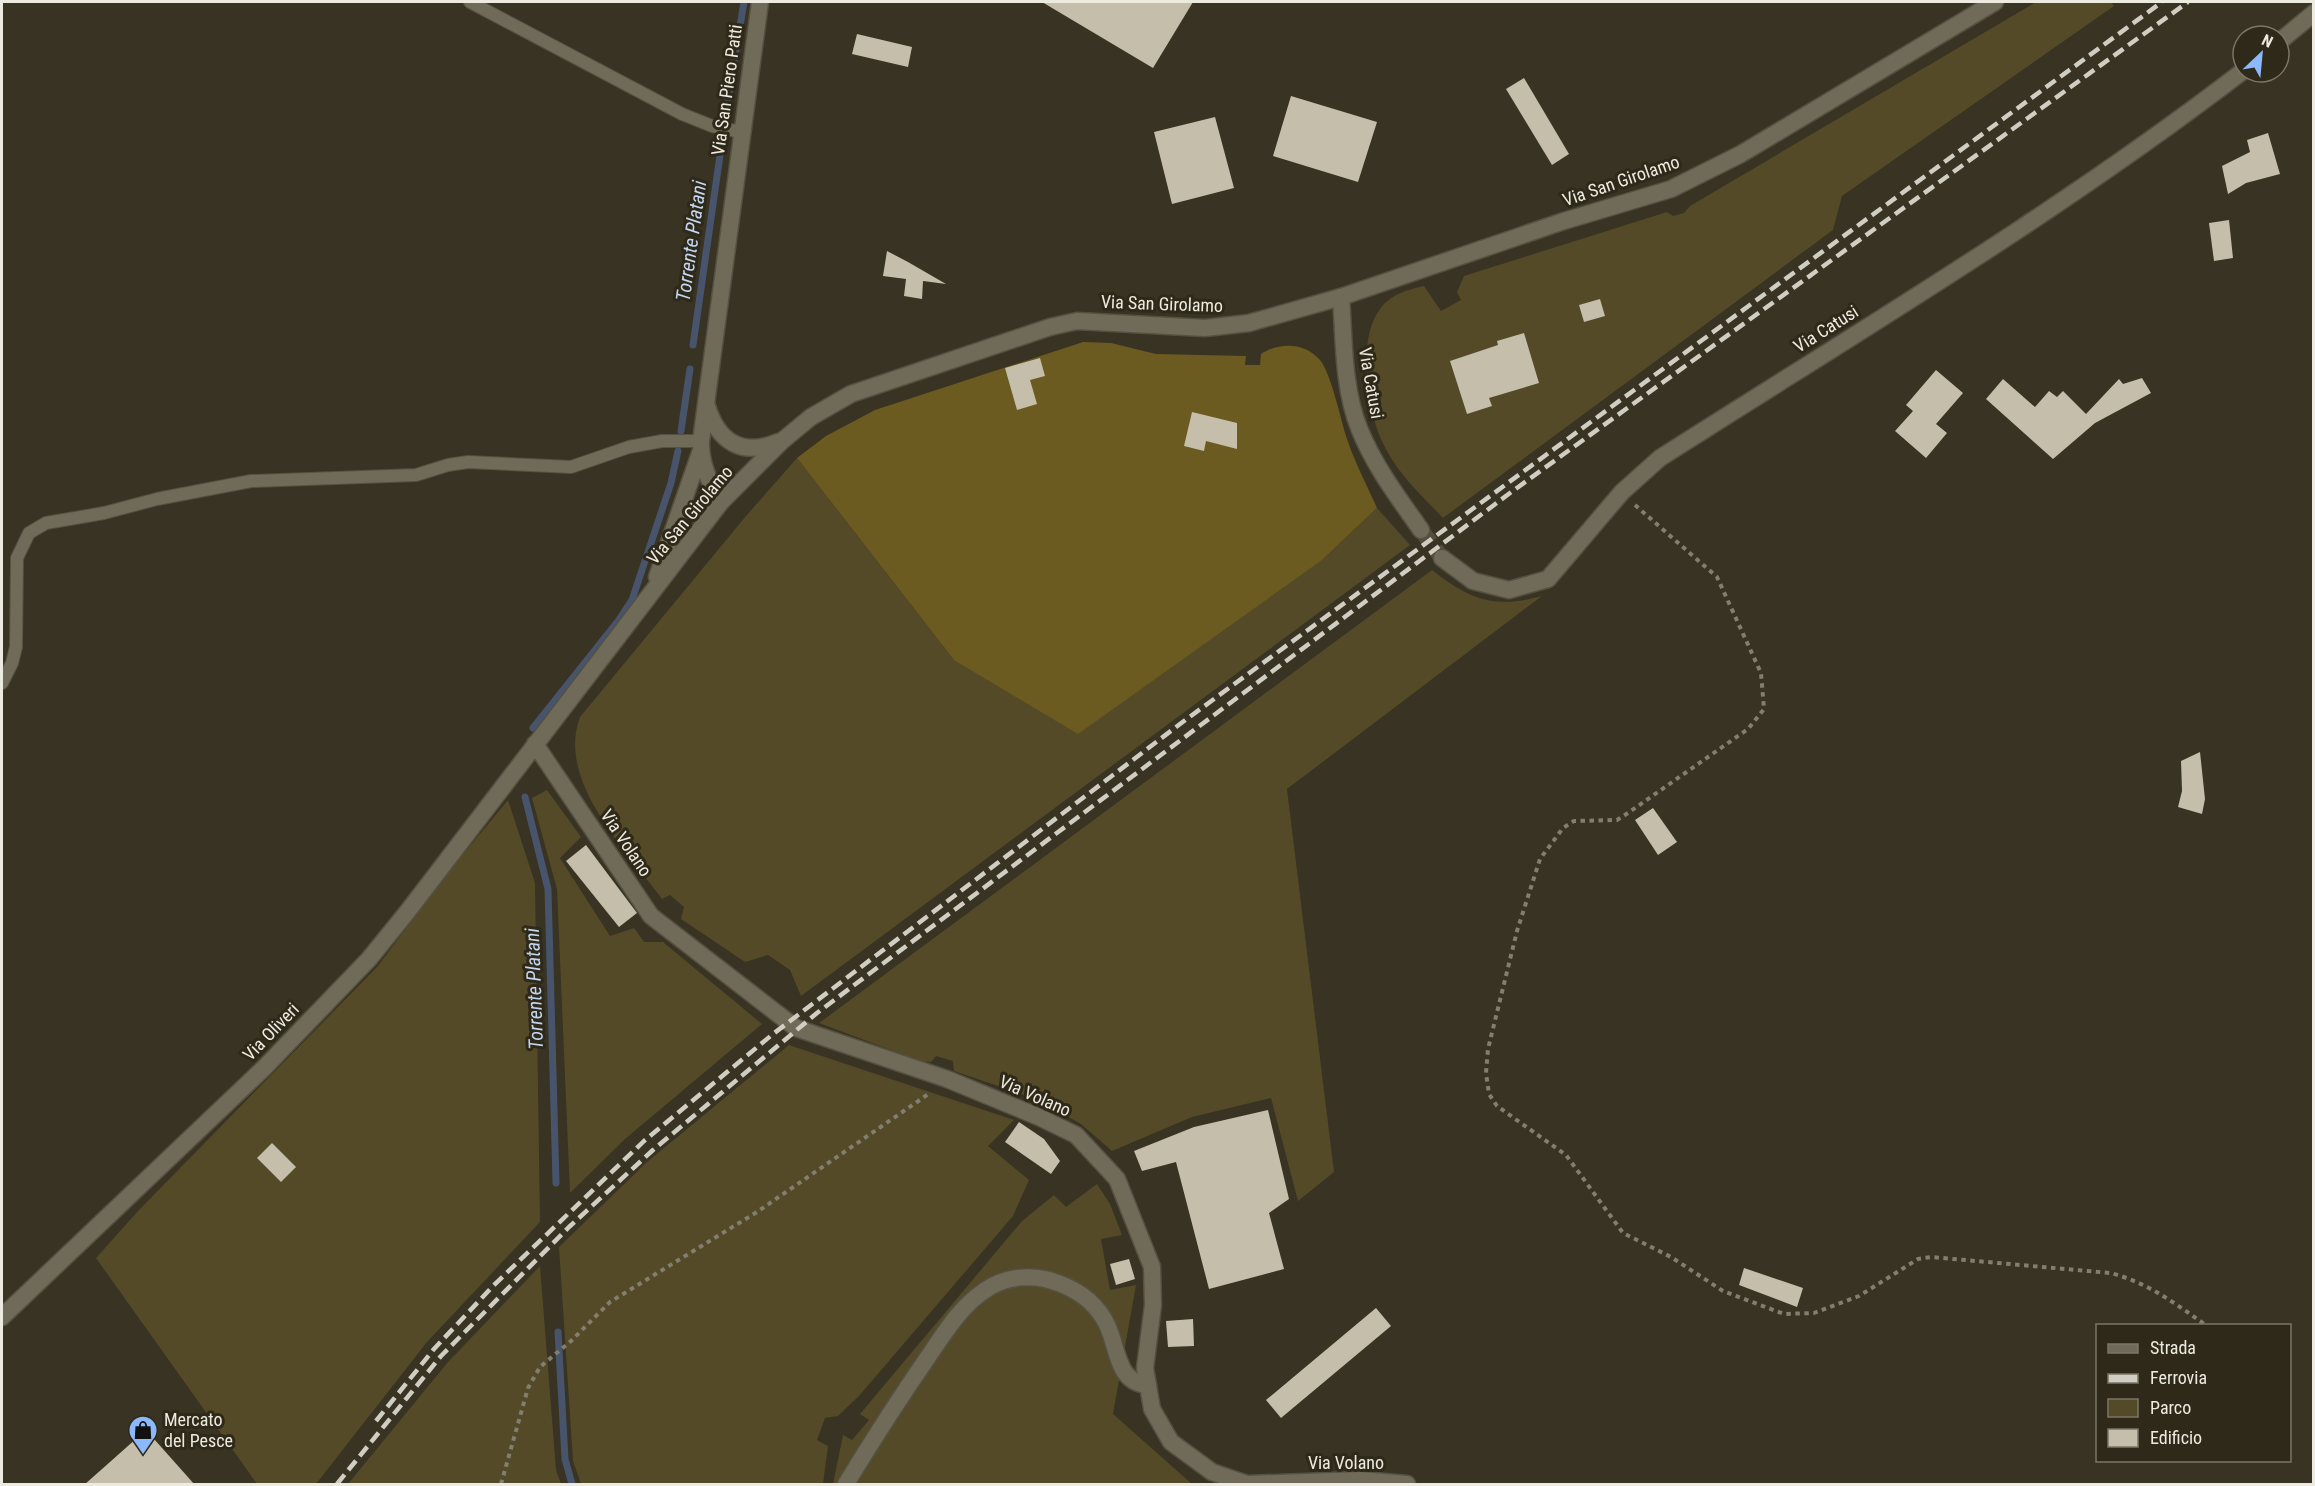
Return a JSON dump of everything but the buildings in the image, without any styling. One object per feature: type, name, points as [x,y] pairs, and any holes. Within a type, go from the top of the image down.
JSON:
[{"type":"street","name":"Via San Piero Patti","points":[[721,502],[708,480],[701,447],[760,2]]},
{"type":"street","name":"Via San Girolamo","points":[[535,744],[721,502],[782,441],[811,417],[851,394],[1050,327],[1077,321],[1205,328],[1249,323],[1341,297],[1564,221],[1671,189],[1741,154],[1995,2]]},
{"type":"street","points":[[2291,32],[2313,13]]},
{"type":"street","name":"Via Catusi","points":[[1442,558],[1473,581],[1509,590],[1548,579],[1622,492],[1660,458],[1981,254],[2189,112],[2231,80]]},
{"type":"street","name":"Via Catusi","points":[[1341,297],[1347,374],[1358,427],[1381,473],[1421,530]]},
{"type":"street","points":[[706,404],[711,422],[734,444],[749,449],[763,448],[782,441]]},
{"type":"street","points":[[650,595],[701,447]]},
{"type":"street","name":"Via Oliveri","points":[[2,1317],[265,1067],[369,959],[535,744]]},
{"type":"street","name":"Via Volano","points":[[535,744],[651,916],[796,1028],[947,1079],[1076,1135],[1117,1179],[1152,1268],[1153,1305],[1145,1368],[1152,1409],[1171,1442],[1212,1472],[1247,1484],[1407,1485]]},
{"type":"street","points":[[846,1485],[889,1413],[958,1313],[984,1291],[1008,1279],[1033,1277],[1074,1289],[1093,1303],[1107,1325],[1127,1377],[1137,1384],[1148,1385]]},
{"type":"lane","points":[[470,2],[682,114],[712,126],[741,132]]},
{"type":"lane","points":[[2,683],[12,663],[15,647],[17,558],[29,533],[46,523],[104,513],[157,499],[251,481],[416,476],[448,465],[468,462],[571,467],[629,447],[662,441],[701,447]]},
{"type":"path","points":[[1622,492],[1716,577],[1761,673],[1764,709],[1748,729],[1617,820],[1574,821],[1563,828],[1551,842],[1540,859],[1517,931],[1488,1049],[1486,1073],[1490,1094],[1497,1106],[1566,1155],[1623,1233],[1671,1257],[1723,1291],[1784,1314],[1814,1313],[1859,1296],[1917,1258],[1931,1257],[2110,1273],[2132,1279],[2152,1289],[2204,1324]]},
{"type":"path","points":[[501,1485],[528,1388],[540,1367],[571,1341],[610,1302],[757,1212],[918,1103]]},
{"type":"green space","points":[[2036,2],[2111,2],[2114,6],[1842,196],[1833,230],[1443,518],[1400,471],[1386,450],[1376,425],[1368,392],[1367,373],[1368,337],[1373,322],[1384,304],[1394,296],[1424,286],[1441,311],[1461,300],[1457,292],[1464,276],[1667,212],[1673,216],[1684,213],[1690,206]]},
{"type":"green space","points":[[797,458],[954,660],[1322,560],[1377,508],[1410,545],[801,996],[790,970],[768,955],[745,962],[681,919],[684,907],[670,895],[662,899],[598,814],[586,790],[578,766],[575,741],[580,717],[746,516]]},
{"type":"green space","points":[[1432,570],[1459,589],[1484,599],[1510,602],[1542,596],[1287,789],[1334,1172],[1298,1201],[1271,1098],[1192,1117],[1112,1151],[1081,1124],[1036,1099],[954,1071],[953,1061],[936,1056],[931,1062],[920,1061],[819,1023]]},
{"type":"green space","points":[[547,790],[581,837],[560,858],[610,936],[634,928],[644,942],[663,942],[762,1024],[625,1139],[570,1193],[557,889],[532,798]]},
{"type":"green space","points":[[508,800],[535,883],[540,1222],[427,1342],[316,1484],[257,1484],[96,1258],[138,1211],[377,967],[450,870]]},
{"type":"green space","points":[[789,1045],[1014,1120],[988,1146],[1029,1180],[1013,1216],[859,1396],[838,1416],[825,1418],[817,1440],[828,1446],[823,1484],[581,1484],[573,1461],[559,1247],[647,1162]]},
{"type":"green space","points":[[1097,1184],[1110,1204],[1122,1235],[1101,1239],[1110,1290],[1136,1285],[1113,1414],[1192,1484],[833,1484],[843,1435],[852,1440],[869,1420],[860,1414],[1022,1221],[1054,1195],[1066,1207]]},
{"type":"green space","points":[[540,1266],[556,1470],[561,1484],[348,1484],[448,1362]]},
{"type":"shaded area","points":[[1083,342],[1111,343],[1156,354],[1246,356],[1245,365],[1260,365],[1261,354],[1276,347],[1292,346],[1307,350],[1320,360],[1328,375],[1350,448],[1377,508],[1322,560],[1078,734],[954,660],[797,458],[826,436],[875,410]]},
{"type":"waterway","name":"Torrente Platani","points":[[725,117],[744,2]]},
{"type":"waterway","name":"Torrente Platani","points":[[693,345],[722,141]]},
{"type":"waterway","name":"Torrente Platani","points":[[681,431],[690,369]]},
{"type":"waterway","name":"Torrente Platani","points":[[533,728],[619,620],[632,600],[671,483],[678,451]]},
{"type":"waterway","name":"Torrente Platani","points":[[525,797],[548,889],[556,1183]]},
{"type":"waterway","name":"Torrente Platani","points":[[558,1332],[565,1459],[572,1484]]},
{"type":"tunnel","points":[[1421,530],[1442,558]]},
{"type":"railway","points":[[376,1421],[434,1349],[493,1286],[644,1141],[773,1034],[1180,724],[2162,2]]},
{"type":"railway","points":[[337,1484],[441,1356],[569,1227],[653,1150],[817,1013],[1510,493],[2188,2]]},
{"type":"place","name":"Mercato del Pesce","points":[[143,1456]]}]
